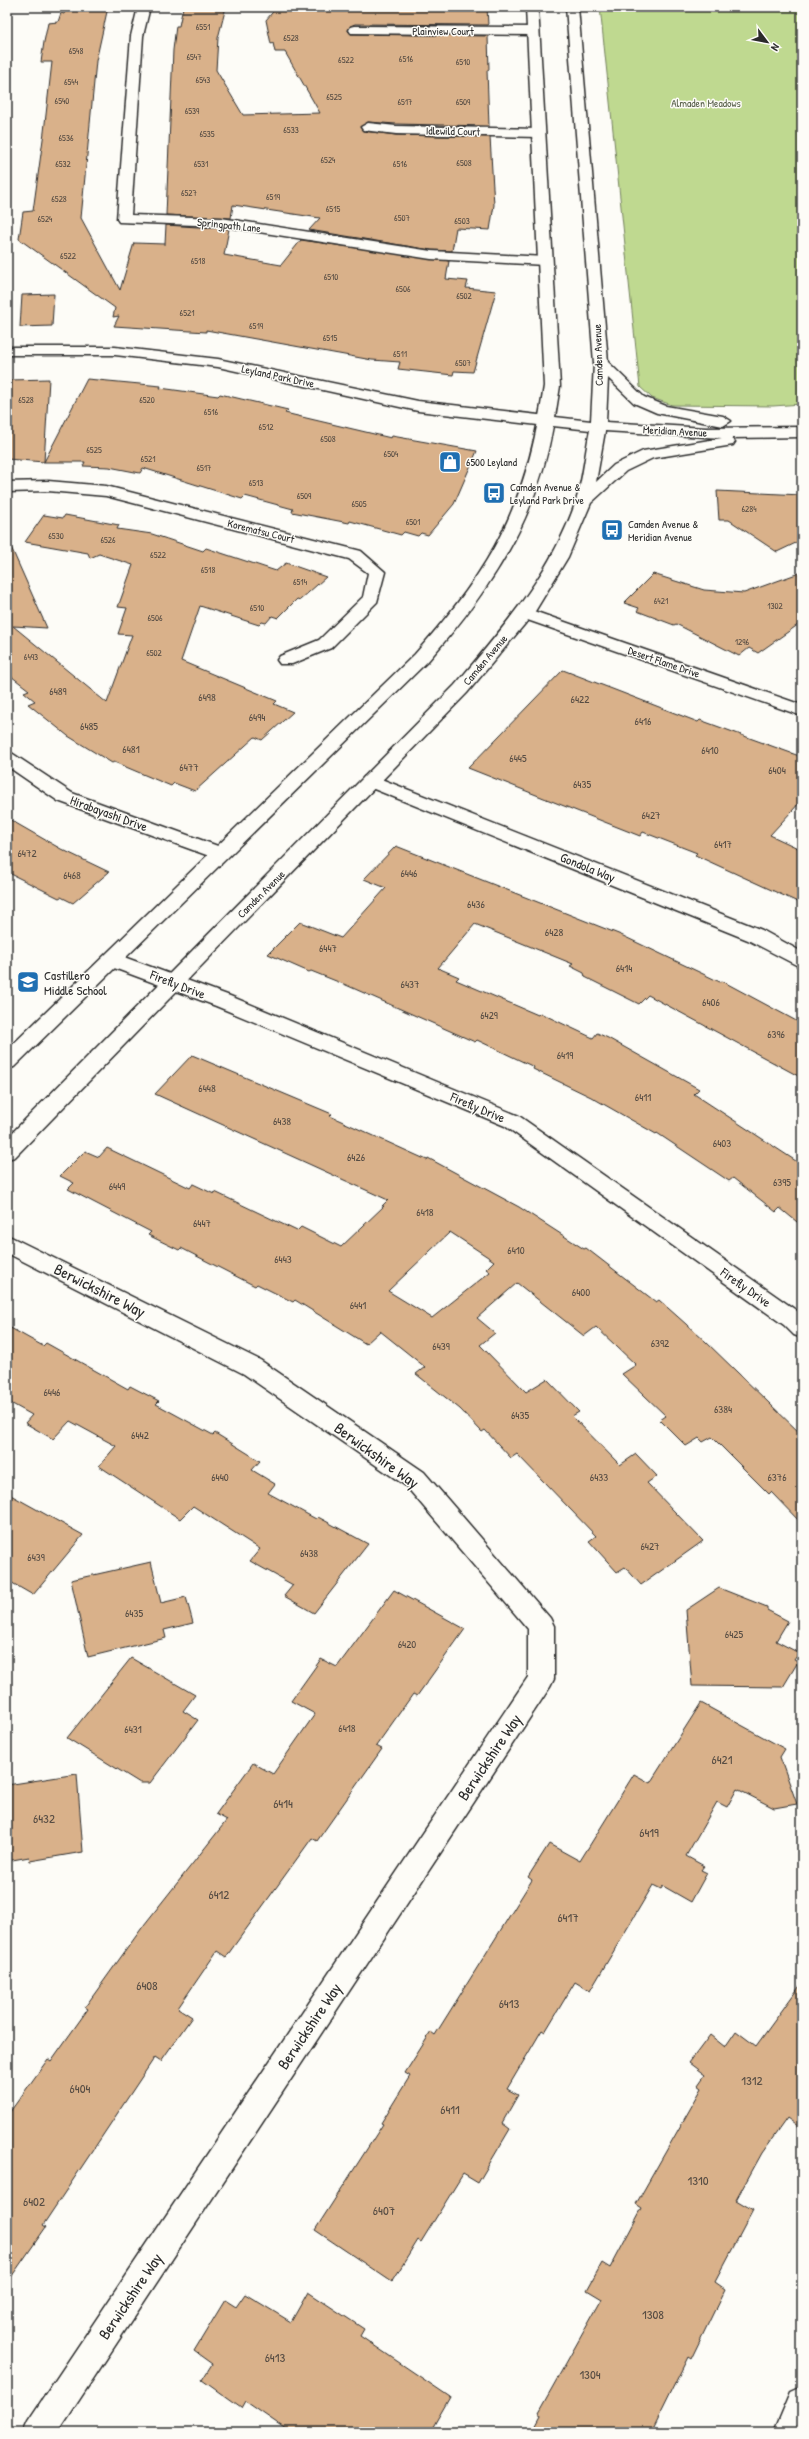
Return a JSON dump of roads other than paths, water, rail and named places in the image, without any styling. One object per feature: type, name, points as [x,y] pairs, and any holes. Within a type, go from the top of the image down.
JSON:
[{"type":"street","name":"Springpath Lane","points":[[144,7],[136,36],[124,219],[221,222],[431,255],[545,261]]},
{"type":"street","points":[[7,1062],[113,960],[219,853],[386,692],[451,624],[495,562],[525,503],[547,421],[552,386],[532,31],[532,7]]},
{"type":"street","name":"Camden Avenue","points":[[7,1151],[461,689],[526,613],[560,556],[584,501],[598,426],[601,363],[572,7]]},
{"type":"street","name":"Plainview Court","points":[[355,30],[532,31]]},
{"type":"street","name":"Idlewild Court","points":[[368,127],[396,130],[538,133]]},
{"type":"street","name":"Leyland Park Drive","points":[[7,351],[115,351],[218,363],[418,406],[547,421]]},
{"type":"street","points":[[601,363],[639,400],[662,410],[783,433]]},
{"type":"street","name":"Meridian Avenue","points":[[547,421],[598,426],[730,434],[802,432]]},
{"type":"street","points":[[584,501],[620,468],[649,454],[783,433]]},
{"type":"street","name":"Korematsu Court","points":[[7,487],[48,486],[106,491],[355,555],[377,572],[371,598],[325,644],[286,660]]},
{"type":"street","name":"Desert Flame Drive","points":[[526,613],[799,704]]},
{"type":"street","name":"Hirabayashi Drive","points":[[7,758],[64,797],[219,853]]},
{"type":"street","name":"Gondola Way","points":[[371,781],[755,935],[802,961]]},
{"type":"street","name":"Firefly Drive","points":[[113,960],[172,982],[512,1121],[792,1319],[802,1329]]},
{"type":"street","name":"Berwickshire Way","points":[[7,1243],[252,1367],[415,1479],[540,1626],[541,1678],[38,2432]]},
{"type":"street","points":[[790,2432],[802,2403]]},
{"type":"place","name":"6500 Leyland","points":[[450,462]]},
{"type":"place","name":"Camden Avenue & Leyland Park Drive","points":[[494,493]]},
{"type":"place","name":"Camden Avenue & Meridian Avenue","points":[[612,530]]},
{"type":"place","name":"Castillero Middle School","points":[[28,982]]},
{"type":"park label","name":"Almaden Meadows","points":[[706,103]]}]
